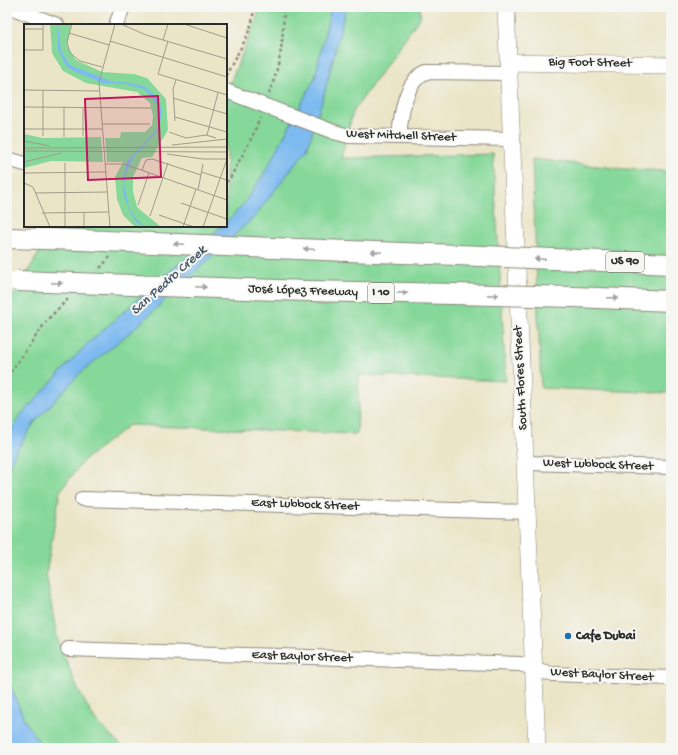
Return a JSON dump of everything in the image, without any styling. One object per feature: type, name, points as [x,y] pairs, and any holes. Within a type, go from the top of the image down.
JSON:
[{"type":"highway","points":[[7,228],[75,239]]},
{"type":"highway","points":[[7,238],[75,239],[579,260],[671,258]]},
{"type":"highway","name":"US 90","points":[[579,260],[671,264]]},
{"type":"highway","name":"José López Freeway","points":[[11,281],[671,301]]},
{"type":"main road","name":"South Flores Street","points":[[506,7],[537,748]]},
{"type":"main road","name":"Big Foot Street","points":[[509,67],[671,65]]},
{"type":"street","points":[[10,7],[54,24]]},
{"type":"street","points":[[116,24],[123,7]]},
{"type":"street","points":[[399,137],[400,122],[410,87],[421,75],[426,72],[509,67]]},
{"type":"street","name":"West Mitchell Street","points":[[227,91],[334,132],[349,136],[511,139]]},
{"type":"street","points":[[7,159],[24,164]]},
{"type":"street","name":"West Lubbock Street","points":[[526,463],[671,467]]},
{"type":"street","name":"East Lubbock Street","points":[[82,499],[527,512]]},
{"type":"street","name":"East Baylor Street","points":[[68,649],[519,664],[534,668]]},
{"type":"street","name":"West Baylor Street","points":[[534,668],[551,674],[671,678]]},
{"type":"path","points":[[227,74],[245,42],[254,16],[253,7]]},
{"type":"green space","points":[[258,7],[420,7],[420,17],[353,112],[341,158],[493,154],[506,381],[359,375],[357,434],[129,425],[84,460],[60,491],[46,574],[57,638],[78,690],[95,720],[124,748],[7,748],[7,306],[54,227],[227,227],[227,91],[258,15]]},
{"type":"green space","points":[[532,159],[624,169],[671,171],[671,393],[541,388]]},
{"type":"water","name":"San Pedro Creek","points":[[331,7],[346,7],[325,91],[307,149],[254,217],[134,329],[80,373],[34,423],[15,453],[7,472],[7,437],[20,416],[87,344],[221,227],[227,227],[227,221],[243,205],[268,167],[315,77]]},
{"type":"water","points":[[7,677],[24,719],[42,748],[14,748],[7,737]]},
{"type":"place","name":"Cafe Dubai","points":[[568,636]]}]
